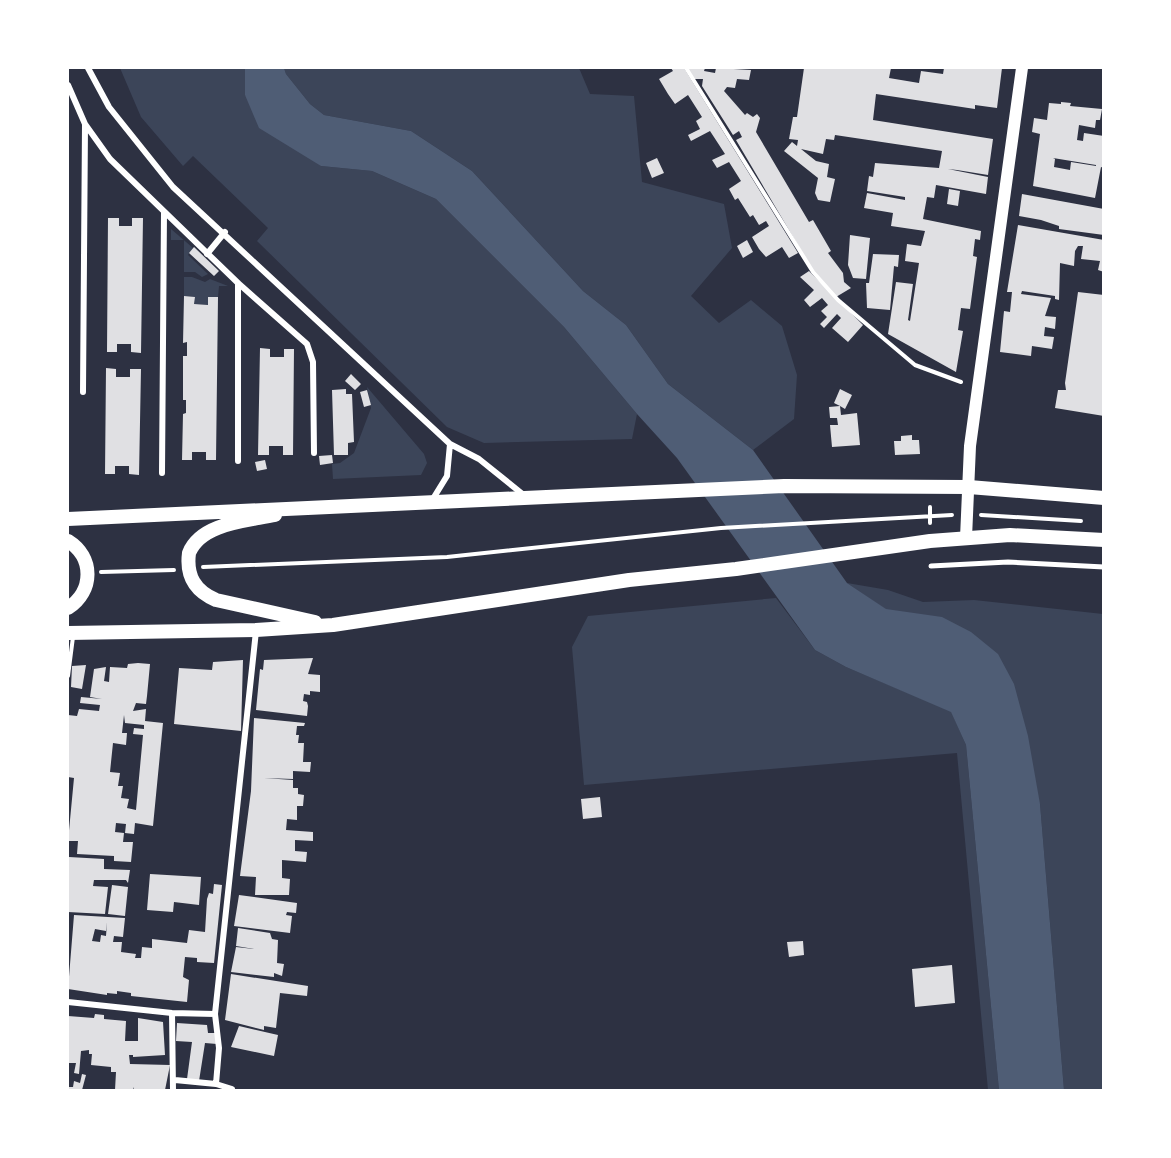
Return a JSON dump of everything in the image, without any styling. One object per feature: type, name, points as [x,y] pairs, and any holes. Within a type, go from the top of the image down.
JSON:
[{"type":"main road","points":[[966,538],[973,423],[1022,68]]},
{"type":"main road","points":[[68,519],[784,486],[969,487],[1104,498]]},
{"type":"main road","points":[[315,507],[219,527],[209,532],[191,548],[188,569],[198,588],[216,600],[333,625]]},
{"type":"main road","points":[[71,633],[256,630],[333,625],[629,580],[736,569],[966,538],[1010,536],[1104,540]]},
{"type":"main road","points":[[68,541],[84,558],[88,574],[81,596],[68,608]]},
{"type":"street","points":[[88,68],[109,106],[130,136],[173,187],[225,232],[450,444],[479,459],[529,499]]},
{"type":"street","points":[[68,85],[85,124],[110,159],[207,254],[307,344],[312,354],[314,453]]},
{"type":"street","points":[[83,392],[85,124]]},
{"type":"street","points":[[162,473],[164,212]]},
{"type":"street","points":[[207,254],[225,232]]},
{"type":"street","points":[[238,283],[238,461]]},
{"type":"street","points":[[431,502],[447,476],[450,444]]},
{"type":"street","points":[[931,566],[1008,561],[1104,567]]},
{"type":"street","points":[[216,1083],[219,1033],[215,1014],[256,630]]},
{"type":"street","points":[[68,1002],[172,1013],[215,1014]]},
{"type":"street","points":[[172,1013],[175,1080],[173,1090]]},
{"type":"street","points":[[175,1080],[216,1083],[232,1089]]},
{"type":"lane","points":[[68,676],[71,633]]},
{"type":"path","points":[[686,68],[813,272],[838,300],[915,365],[961,382]]},
{"type":"path","points":[[930,507],[930,523]]},
{"type":"path","points":[[1010,522],[1011,510]]},
{"type":"path","points":[[205,566],[447,557],[721,528],[811,521]]},
{"type":"path","points":[[105,572],[171,571]]},
{"type":"shaded area","points":[[120,68],[245,68],[245,95],[321,166],[372,171],[436,199],[564,327],[637,414],[632,439],[484,443],[447,427],[257,241],[268,228],[193,156],[183,166],[141,117]]},
{"type":"shaded area","points":[[245,68],[284,68],[286,74],[310,104],[324,115],[411,131],[472,171],[583,291],[626,325],[668,384],[753,450],[847,583],[886,609],[942,617],[971,632],[998,654],[1014,684],[1028,736],[1040,804],[1064,1090],[999,1090],[966,745],[951,712],[846,667],[815,650],[677,458],[564,327],[436,199],[372,171],[321,166],[259,128],[245,95]]},
{"type":"shaded area","points":[[284,68],[579,68],[590,94],[634,96],[642,182],[724,204],[732,248],[691,296],[719,323],[751,300],[782,326],[797,375],[794,419],[753,450],[668,384],[626,325],[583,291],[472,171],[411,131],[324,115],[310,104],[286,74]]},
{"type":"shaded area","points":[[171,229],[184,240],[171,240]]},
{"type":"shaded area","points":[[184,240],[193,248],[188,255],[208,274],[202,277],[195,272],[184,272]]},
{"type":"shaded area","points":[[184,277],[192,277],[205,282],[210,279],[228,286],[219,286],[218,297],[209,297],[208,305],[194,304],[195,297],[184,296]]},
{"type":"shaded area","points":[[367,387],[424,454],[427,463],[421,475],[333,479],[332,464],[340,463],[354,453],[371,408]]},
{"type":"shaded area","points":[[847,583],[888,590],[923,602],[974,600],[1103,614],[1103,1090],[1064,1090],[1040,804],[885,609]]},
{"type":"shaded area","points":[[776,598],[815,650],[846,667],[951,711],[966,745],[999,1090],[988,1090],[957,753],[584,785],[572,647],[588,616]]},
{"type":"building","points":[[671,68],[684,68],[798,253],[789,258],[782,247],[766,257],[759,249],[752,237],[769,226],[766,221],[759,225],[753,215],[750,217],[738,198],[735,200],[729,189],[741,181],[729,162],[717,168],[712,160],[725,154],[710,131],[691,141],[688,135],[700,129],[696,121],[702,117],[688,95],[675,104],[668,94],[659,79],[673,71]]},
{"type":"building","points":[[687,68],[705,68],[704,71],[715,73],[716,68],[751,70],[749,80],[737,79],[735,88],[727,87],[724,91],[745,115],[747,113],[753,117],[757,114],[760,118],[756,132],[809,222],[813,220],[831,251],[828,253],[843,273],[844,282],[851,288],[836,297],[812,269],[736,140],[742,137],[739,131],[733,135],[702,86],[703,79],[694,79]]},
{"type":"building","points":[[804,68],[891,68],[889,78],[919,83],[921,71],[943,74],[944,68],[1002,68],[997,108],[975,105],[975,109],[876,94],[873,120],[993,139],[988,175],[948,169],[988,177],[986,194],[936,185],[934,198],[927,197],[923,219],[981,231],[980,240],[975,239],[973,256],[977,257],[970,309],[961,308],[958,330],[963,331],[956,372],[888,334],[896,282],[913,284],[908,320],[910,321],[919,263],[905,261],[907,244],[921,246],[925,231],[891,226],[893,213],[864,208],[867,193],[905,200],[905,197],[867,191],[869,176],[873,177],[875,163],[939,168],[942,151],[835,135],[834,140],[826,139],[823,154],[801,149],[816,161],[829,164],[827,177],[835,179],[830,202],[818,200],[815,193],[818,178],[784,151],[792,142],[797,146],[798,140],[789,139],[793,117],[797,117]]},
{"type":"building","points":[[1061,102],[1071,103],[1070,106],[1102,109],[1100,120],[1096,120],[1095,128],[1079,125],[1077,140],[1083,141],[1084,133],[1104,136],[1104,168],[1101,167],[1095,198],[1033,186],[1040,134],[1032,132],[1034,118],[1047,120],[1049,103],[1061,104]],"holes":[[[1053,158],[1096,165],[1071,162],[1070,170],[1054,167],[1055,159]]]},
{"type":"building","points":[[657,158],[664,173],[652,178],[646,163]]},
{"type":"building","points":[[949,189],[960,191],[958,206],[947,204]]},
{"type":"building","points":[[1022,194],[1104,209],[1104,235],[1059,229],[1059,226],[1041,220],[1019,216]]},
{"type":"building","points":[[108,218],[119,218],[119,226],[132,226],[132,218],[143,218],[141,353],[131,352],[131,344],[117,344],[117,352],[107,352]]},
{"type":"building","points":[[1018,225],[1104,240],[1104,272],[1098,270],[1100,261],[1081,259],[1083,246],[1078,246],[1075,251],[1074,266],[1060,263],[1059,300],[1055,299],[1055,296],[1022,291],[1021,294],[1051,298],[1045,316],[1056,317],[1055,329],[1045,327],[1044,336],[1054,337],[1052,349],[1032,346],[1031,356],[1000,352],[1004,311],[1010,312],[1012,292],[1007,292]]},
{"type":"building","points":[[850,235],[870,238],[866,279],[853,278],[848,265]]},
{"type":"building","points":[[747,240],[753,252],[743,258],[737,246]]},
{"type":"building","points":[[194,247],[219,271],[214,276],[189,253]]},
{"type":"building","points":[[873,254],[899,255],[898,267],[894,266],[890,310],[867,308],[866,283],[869,283]]},
{"type":"building","points":[[809,271],[863,325],[848,342],[832,328],[841,318],[837,314],[824,328],[820,324],[827,317],[821,311],[828,305],[822,298],[810,307],[804,300],[814,290],[800,277]]},
{"type":"building","points":[[1078,292],[1104,295],[1104,416],[1055,408],[1058,390],[1066,390],[1065,383]]},
{"type":"building","points":[[184,296],[195,297],[194,304],[208,305],[208,297],[218,297],[216,460],[206,460],[206,452],[192,452],[192,460],[182,460],[183,414],[186,413],[186,400],[183,400],[183,356],[187,356],[187,342],[183,343]]},
{"type":"building","points":[[260,348],[270,349],[270,357],[284,357],[284,349],[294,349],[293,455],[283,455],[283,446],[269,446],[269,455],[258,455]]},
{"type":"building","points":[[106,368],[116,369],[116,377],[130,377],[130,369],[141,369],[139,475],[129,474],[129,466],[115,466],[115,474],[105,474]]},
{"type":"building","points":[[351,374],[361,384],[355,390],[345,381]]},
{"type":"building","points":[[346,389],[346,394],[352,394],[354,442],[348,443],[348,455],[334,455],[332,390]]},
{"type":"building","points":[[840,389],[852,395],[845,409],[834,403]]},
{"type":"building","points":[[367,390],[371,405],[364,407],[360,392]]},
{"type":"building","points":[[840,406],[841,415],[857,413],[860,445],[832,447],[830,425],[838,425],[837,418],[830,418],[829,407]]},
{"type":"building","points":[[912,435],[912,440],[919,440],[920,454],[895,455],[894,441],[901,441],[901,436]]},
{"type":"building","points":[[332,455],[333,463],[320,465],[319,456]]},
{"type":"building","points":[[265,460],[267,469],[257,471],[255,462]]},
{"type":"building","points":[[313,658],[308,674],[320,675],[320,692],[310,691],[310,695],[304,694],[303,701],[307,702],[308,706],[307,716],[256,710],[260,669],[263,670],[264,660]]},
{"type":"building","points":[[243,660],[241,731],[174,724],[179,668],[212,670],[213,662]]},
{"type":"building","points":[[128,664],[150,664],[146,704],[136,703],[133,711],[146,709],[145,721],[163,723],[153,826],[135,823],[134,834],[125,833],[126,824],[116,823],[115,832],[124,833],[123,842],[133,842],[131,862],[114,861],[114,856],[77,854],[78,841],[68,841],[74,778],[68,777],[68,715],[77,716],[79,709],[99,711],[100,705],[80,703],[81,697],[102,699],[90,697],[94,669],[106,667],[104,681],[109,682],[110,667],[127,668]],"holes":[[[124,715],[125,723],[144,725],[144,729],[134,728],[133,734],[143,735],[136,810],[127,808],[129,799],[121,798],[123,786],[118,786],[120,773],[110,772],[113,743],[126,745],[127,733],[122,733]]]},
{"type":"building","points":[[86,665],[82,689],[71,687],[72,666]]},
{"type":"building","points":[[254,718],[305,723],[304,726],[297,726],[296,735],[299,735],[298,743],[304,743],[303,762],[311,762],[310,772],[293,771],[293,779],[264,778],[293,780],[293,788],[298,788],[298,794],[304,795],[303,806],[297,806],[297,820],[287,819],[286,830],[313,832],[313,841],[295,840],[295,851],[307,852],[306,862],[282,860],[282,878],[290,879],[289,895],[255,895],[256,877],[240,876],[251,791]]},
{"type":"building","points":[[600,797],[602,817],[583,819],[581,799]]},
{"type":"building","points":[[69,857],[104,859],[104,869],[130,870],[128,883],[126,880],[94,880],[93,886],[108,887],[105,914],[68,912]]},
{"type":"building","points":[[150,874],[201,877],[199,905],[174,902],[173,912],[147,910]]},
{"type":"building","points":[[214,884],[222,885],[214,963],[197,962],[197,958],[185,957],[183,977],[189,980],[187,1002],[131,996],[131,993],[117,991],[117,994],[107,993],[107,995],[68,989],[74,915],[125,918],[123,937],[114,936],[113,942],[122,942],[121,952],[136,954],[135,958],[141,958],[142,947],[152,948],[152,939],[187,943],[189,930],[205,932],[207,899],[209,893],[213,894]],"holes":[[[107,922],[106,936],[101,935],[100,942],[92,941],[95,929],[106,931]]]},
{"type":"building","points":[[112,885],[128,887],[125,916],[108,914]]},
{"type":"building","points":[[239,895],[297,903],[296,913],[287,912],[286,915],[292,916],[290,933],[234,926]]},
{"type":"building","points":[[238,928],[270,933],[272,939],[278,940],[277,963],[284,964],[282,976],[274,973],[274,977],[231,972],[236,947],[254,949],[236,946]]},
{"type":"building","points":[[803,941],[804,955],[789,957],[787,942]]},
{"type":"building","points":[[952,965],[955,1003],[915,1007],[912,969]]},
{"type":"building","points":[[231,974],[308,986],[307,996],[280,993],[276,1028],[264,1026],[264,1030],[225,1020]]},
{"type":"building","points":[[95,1014],[104,1015],[104,1019],[126,1021],[125,1041],[138,1041],[138,1018],[163,1022],[165,1055],[133,1057],[129,1055],[130,1064],[170,1065],[165,1090],[134,1090],[134,1087],[133,1090],[115,1090],[116,1072],[111,1072],[111,1067],[91,1065],[92,1054],[89,1054],[89,1050],[81,1051],[79,1074],[74,1073],[76,1063],[68,1063],[68,1016],[94,1018]]},
{"type":"building","points":[[177,1023],[207,1025],[208,1033],[218,1033],[217,1044],[205,1043],[199,1081],[187,1079],[192,1042],[176,1041]]},
{"type":"building","points":[[239,1026],[278,1035],[274,1056],[231,1047]]},
{"type":"building","points":[[82,1074],[86,1075],[82,1090],[68,1090],[68,1087],[73,1087],[74,1081],[80,1083]]}]
